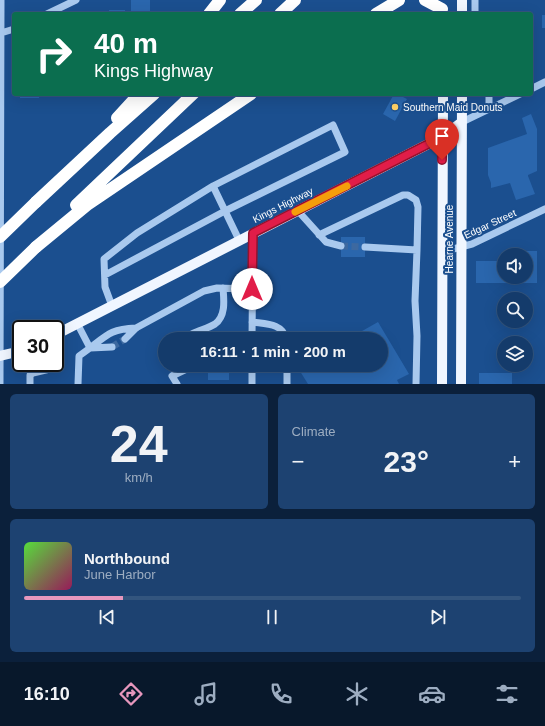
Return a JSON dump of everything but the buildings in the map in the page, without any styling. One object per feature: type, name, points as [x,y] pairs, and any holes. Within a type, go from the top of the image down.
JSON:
[{"type":"highway","points":[[211,12],[220,0]]},
{"type":"highway","points":[[242,12],[256,0]]},
{"type":"highway","points":[[282,12],[295,0]]},
{"type":"highway","points":[[379,12],[399,0]]},
{"type":"highway","points":[[425,0],[442,8]]},
{"type":"highway","points":[[36,202],[137,96]]},
{"type":"highway","points":[[0,237],[110,133],[152,96]]},
{"type":"highway","points":[[0,282],[112,170],[192,96]]},
{"type":"highway","points":[[36,246],[87,205],[248,96]]},
{"type":"main road","points":[[462,0],[462,12]]},
{"type":"main road","name":"Hearne Avenue","points":[[442,384],[443,96]]},
{"type":"main road","name":"Hearne Avenue","points":[[461,384],[462,96]]},
{"type":"main road","name":"Kings Highway","points":[[64,330],[442,137],[462,122]]},
{"type":"main road","points":[[442,302],[461,302]]},
{"type":"main road","points":[[0,356],[12,353]]},
{"type":"street","points":[[0,384],[1,0]]},
{"type":"street","points":[[51,12],[76,0]]},
{"type":"street","points":[[475,0],[475,12]]},
{"type":"street","points":[[1,33],[12,30]]},
{"type":"street","points":[[533,88],[545,82]]},
{"type":"street","points":[[489,96],[489,109]]},
{"type":"street","name":"Kings Highway","points":[[462,122],[516,96]]},
{"type":"street","points":[[104,275],[226,211],[345,152],[333,125],[212,186],[136,233],[104,259],[104,275],[105,287],[112,306]]},
{"type":"street","points":[[212,186],[226,211],[239,240]]},
{"type":"street","points":[[319,235],[403,195],[408,195],[416,200],[418,207],[415,301],[417,336],[416,382],[409,384]]},
{"type":"street","name":"Edgar Street","points":[[442,252],[472,244],[545,209]]},
{"type":"street","points":[[298,211],[326,242],[340,246]]},
{"type":"street","points":[[252,332],[253,233]]},
{"type":"street","points":[[365,247],[417,250]]},
{"type":"street","points":[[125,339],[136,328],[204,291],[217,288],[252,289]]},
{"type":"street","points":[[197,332],[215,324],[219,320],[224,307],[223,288]]},
{"type":"street","points":[[252,322],[276,325],[283,332]]},
{"type":"street","points":[[77,324],[90,348]]},
{"type":"street","points":[[78,384],[79,356],[114,331],[121,328],[136,328]]},
{"type":"street","points":[[90,348],[112,347]]},
{"type":"street","points":[[30,384],[30,375],[37,372]]},
{"type":"street","points":[[177,384],[172,376],[180,372]]},
{"type":"street","points":[[252,372],[252,384]]},
{"type":"street","points":[[287,372],[287,384]]},
{"type":"tunnel","points":[[341,246],[365,247]]},
{"type":"tunnel","points":[[112,347],[125,339]]},
{"type":"slow traffic","points":[[295,212],[347,186]]},
{"type":"place","name":"Southern Maid Donuts","points":[[395,107]]},
{"type":"route","points":[[252,289],[253,233],[442,137],[442,160]]}]
